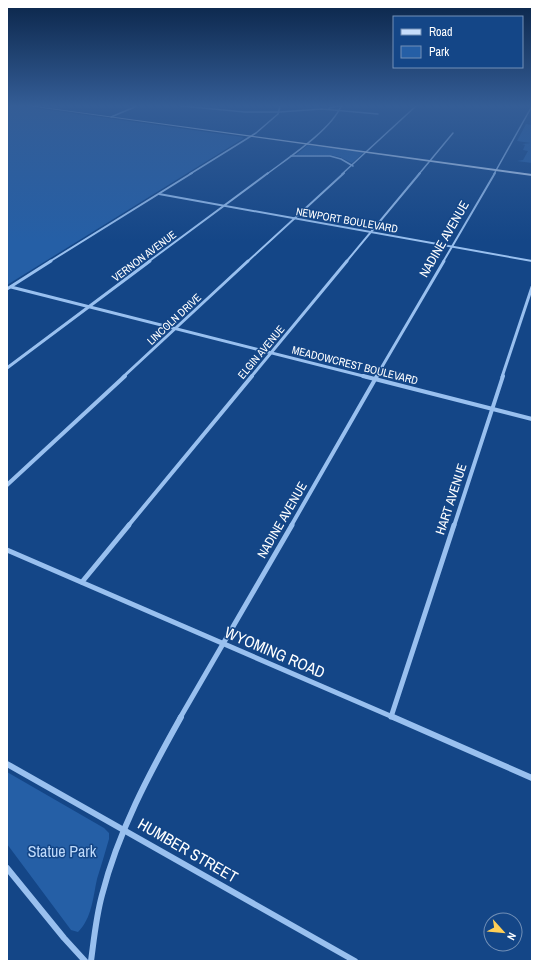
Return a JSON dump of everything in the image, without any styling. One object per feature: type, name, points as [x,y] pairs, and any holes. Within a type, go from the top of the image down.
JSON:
[{"type":"street","points":[[9,288],[228,151]]},
{"type":"street","name":"VERNON AVENUE","points":[[7,368],[297,151]]},
{"type":"street","points":[[362,151],[532,175]]},
{"type":"street","name":"ELGIN AVENUE","points":[[82,582],[438,151]]},
{"type":"street","name":"NADINE AVENUE","points":[[91,961],[93,936],[100,900],[122,829],[169,738],[222,644],[507,151]]},
{"type":"street","name":"LINCOLN DRIVE","points":[[7,485],[368,152]]},
{"type":"street","points":[[290,156],[312,154],[329,155],[342,159],[353,166]]},
{"type":"street","name":"NEWPORT BOULEVARD","points":[[160,194],[532,261]]},
{"type":"street","name":"HART AVENUE","points":[[391,717],[532,287]]},
{"type":"street","name":"MEADOWCREST BOULEVARD","points":[[9,288],[532,420]]},
{"type":"street","name":"WYOMING ROAD","points":[[7,550],[532,778]]},
{"type":"street","name":"HUMBER STREET","points":[[7,764],[355,961]]},
{"type":"street","points":[[7,868],[64,938],[85,961]]},
{"type":"green space","points":[[7,151],[223,151],[7,285]]},
{"type":"green space","points":[[301,151],[363,152],[352,163],[340,157],[329,155],[296,155]]},
{"type":"green space","points":[[528,151],[532,151],[532,163],[517,161],[523,160]]},
{"type":"green space","name":"Statue Park","points":[[7,772],[104,828],[109,833],[109,839],[97,879],[89,914],[78,932],[71,930],[7,844]]}]
